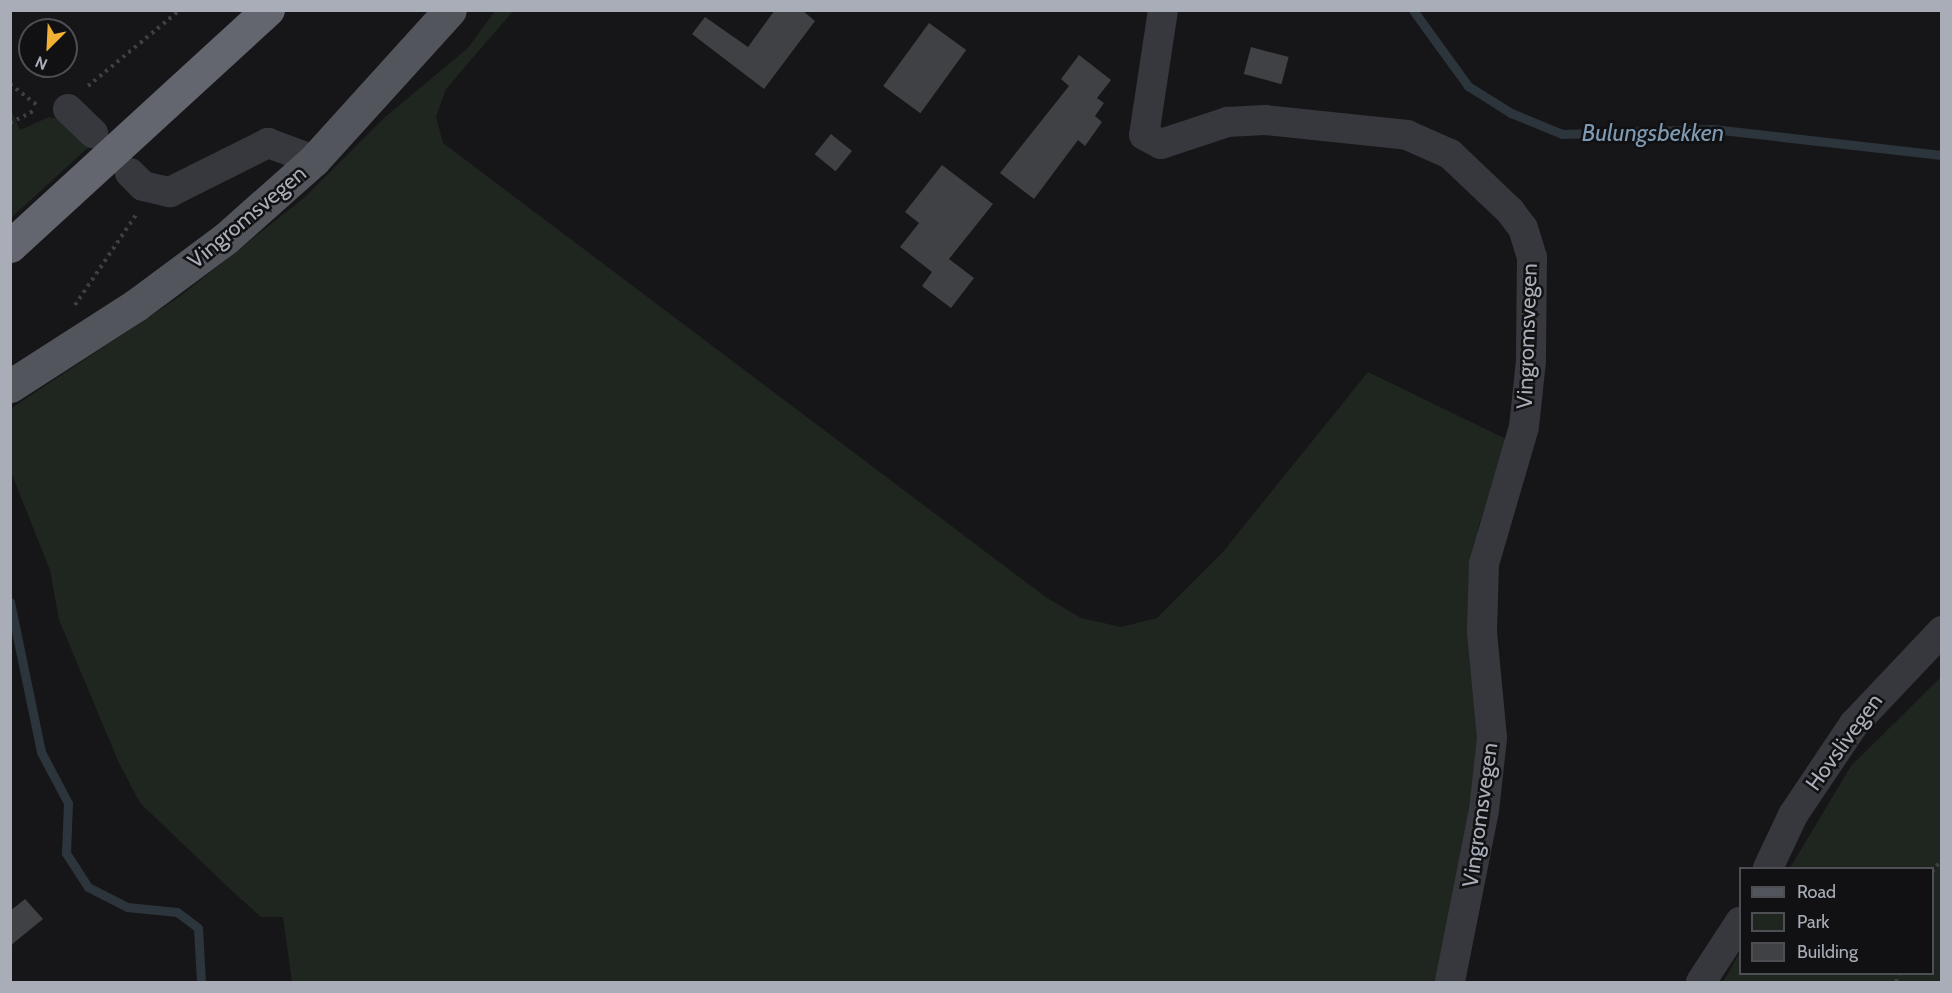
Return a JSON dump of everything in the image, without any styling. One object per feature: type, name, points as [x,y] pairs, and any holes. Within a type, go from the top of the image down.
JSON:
[{"type":"highway","points":[[10,246],[268,10]]},
{"type":"main road","name":"Vingromsvegen","points":[[10,386],[65,351],[225,239],[314,160],[450,10]]},
{"type":"street","name":"Vingromsvegen","points":[[1163,10],[1144,135],[1161,144],[1227,122],[1265,120],[1407,135],[1450,154],[1510,211],[1526,237],[1532,257],[1531,361],[1524,427],[1485,564],[1482,632],[1492,738],[1484,810],[1450,982]]},
{"type":"street","points":[[54,109],[93,134]]},
{"type":"street","points":[[130,173],[156,192],[185,186],[268,143],[314,160]]},
{"type":"street","name":"Hovslivegen","points":[[1768,867],[1793,814],[1854,724],[1941,631]]},
{"type":"street","points":[[1701,982],[1739,924]]},
{"type":"path","points":[[10,123],[54,109],[180,10]]},
{"type":"path","points":[[65,351],[76,301],[94,269],[156,192]]},
{"type":"green space","points":[[495,11],[513,11],[446,89],[436,117],[443,143],[1047,598],[1081,618],[1121,627],[1157,618],[1222,553],[1368,372],[1508,440],[1478,528],[1469,620],[1482,740],[1471,824],[1435,982],[292,982],[283,917],[261,917],[229,888],[140,803],[119,763],[59,620],[50,570],[11,472],[10,409],[179,297],[305,197],[384,118],[468,48]]},
{"type":"green space","points":[[10,107],[20,130],[49,117],[66,121],[93,143],[11,218]]},
{"type":"green space","points":[[1941,677],[1941,982],[1723,982],[1739,954],[1739,975],[1934,975],[1934,867],[1791,867],[1851,766]]},
{"type":"building","points":[[775,10],[802,10],[815,21],[764,89],[692,34],[705,17],[748,47]]},
{"type":"building","points":[[929,23],[966,50],[920,113],[883,86]]},
{"type":"building","points":[[1251,47],[1289,57],[1281,84],[1244,74]]},
{"type":"building","points":[[1079,55],[1111,80],[1097,98],[1104,103],[1095,116],[1102,122],[1085,146],[1078,140],[1034,199],[1000,173],[1069,86],[1061,79]]},
{"type":"building","points":[[831,134],[852,151],[836,171],[815,154]]},
{"type":"building","points":[[942,165],[993,204],[949,259],[974,278],[951,308],[922,286],[932,272],[900,247],[919,223],[905,212]]},
{"type":"building","points":[[25,899],[43,919],[10,946],[10,911]]},
{"type":"waterway","name":"Bulungsbekken","points":[[1413,10],[1468,86],[1511,113],[1562,134],[1713,129],[1942,155]]},
{"type":"waterway","points":[[10,602],[41,752],[68,803],[66,853],[88,887],[127,907],[177,912],[198,928],[201,982]]}]
